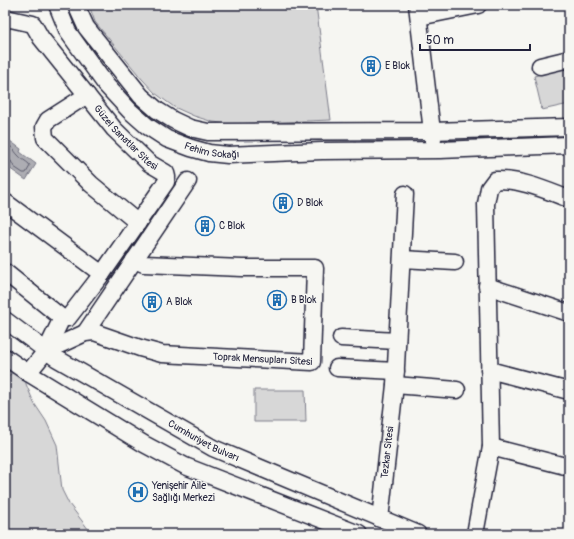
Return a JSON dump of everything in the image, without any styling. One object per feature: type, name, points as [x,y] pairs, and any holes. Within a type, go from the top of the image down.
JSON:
[{"type":"street","name":"Fehim Sokağı","points":[[57,5],[68,32],[106,85],[130,111],[147,126],[173,142],[209,153],[228,155],[322,151],[434,150],[569,145]]},
{"type":"street","name":"Fehim Sokağı","points":[[76,5],[86,27],[141,96],[157,110],[190,128],[208,132],[432,131],[569,127]]},
{"type":"street","points":[[434,150],[418,11],[478,5]]},
{"type":"street","name":"Güzel Sanatlar Sitesi","points":[[5,19],[33,24],[41,38],[114,129],[149,163],[166,173],[167,177],[166,182],[102,274],[68,318],[62,318],[46,350],[28,373]]},
{"type":"street","points":[[540,66],[569,59]]},
{"type":"street","points":[[87,94],[48,120],[44,127],[45,138],[90,184],[138,223]]},
{"type":"street","points":[[475,534],[490,447],[486,204],[489,188],[495,180],[517,181],[569,199]]},
{"type":"street","points":[[46,350],[85,332],[188,181]]},
{"type":"street","name":"Tezkar Sitesi","points":[[380,519],[395,378],[405,194]]},
{"type":"street","points":[[5,202],[102,274]]},
{"type":"street","points":[[402,259],[455,262]]},
{"type":"street","name":"Toprak Mensupları Sitesi","points":[[85,332],[94,332],[162,354],[312,362],[315,268],[242,268],[166,265],[144,264],[134,260]]},
{"type":"street","points":[[5,272],[62,318]]},
{"type":"street","points":[[487,286],[569,313]]},
{"type":"street","name":"Cumhuriyet Bulvarı","points":[[5,320],[56,358],[213,448],[418,534]]},
{"type":"street","points":[[341,338],[397,341]]},
{"type":"street","points":[[5,357],[28,373],[144,444],[185,466],[359,534]]},
{"type":"street","points":[[337,368],[457,390]]},
{"type":"street","points":[[489,370],[569,390]]},
{"type":"street","points":[[490,447],[569,468]]},
{"type":"shaded area","points":[[89,5],[316,5],[331,120],[231,124],[213,122],[194,116],[174,107],[155,93],[142,79],[95,22]]},
{"type":"shaded area","points":[[569,67],[569,104],[542,110],[534,76]]},
{"type":"shaded area","points":[[14,372],[26,376],[26,384],[34,403],[46,421],[57,445],[62,490],[69,504],[92,534],[5,534],[5,378]]},
{"type":"shaded area","points":[[254,390],[305,390],[306,422],[254,422]]},
{"type":"water","points":[[10,141],[21,149],[20,152],[36,164],[26,180],[9,168],[9,165],[5,161],[5,142]]},
{"type":"place","name":"E Blok","points":[[371,66]]},
{"type":"place","name":"D Blok","points":[[283,203]]},
{"type":"place","name":"C Blok","points":[[205,226]]},
{"type":"place","name":"B Blok","points":[[277,300]]},
{"type":"place","name":"A Blok","points":[[152,302]]},
{"type":"place","name":"Yenişehir Aile Sağlığı Merkezi","points":[[138,492]]}]
